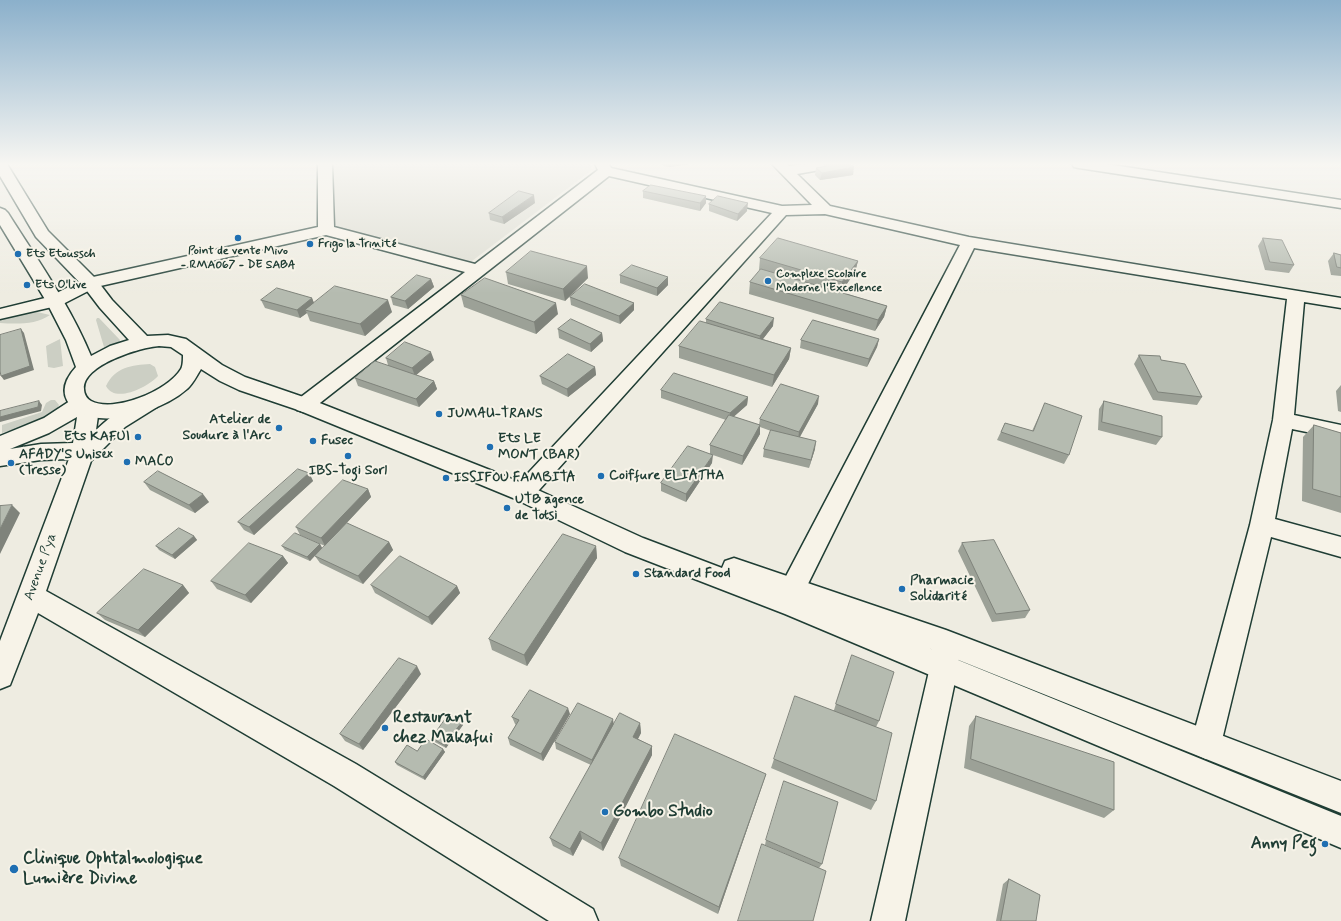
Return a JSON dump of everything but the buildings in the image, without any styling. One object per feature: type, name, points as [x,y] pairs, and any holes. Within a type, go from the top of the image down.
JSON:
[{"type":"street","points":[[26,207],[42,234],[90,283],[106,304],[142,342]]},
{"type":"street","points":[[326,207],[326,230]]},
{"type":"street","points":[[304,405],[477,270],[555,207]]},
{"type":"street","points":[[766,207],[782,211],[825,209],[969,242],[1341,303]]},
{"type":"street","points":[[523,493],[782,211]]},
{"type":"street","points":[[0,213],[55,301],[75,340],[86,368]]},
{"type":"street","points":[[0,314],[55,301],[90,283],[326,230],[477,270]]},
{"type":"street","points":[[793,588],[969,242]]},
{"type":"street","points":[[1206,744],[1262,525],[1282,420],[1296,296]]},
{"type":"street","points":[[150,402],[128,409],[107,411],[84,406],[74,397],[73,388],[77,378],[86,368],[102,357],[142,342],[159,340],[174,341],[186,346],[236,381],[304,405],[523,493],[633,545],[790,604],[1206,744],[1341,797]]},
{"type":"street","points":[[0,458],[41,452],[81,454],[118,422],[150,402],[174,390],[185,380],[194,365],[195,360],[193,352]]},
{"type":"street","points":[[185,380],[236,381]]},
{"type":"street","points":[[0,444],[51,425],[84,406]]},
{"type":"street","name":"Avenue Pya","points":[[0,676],[31,596],[81,454],[84,406]]},
{"type":"street","points":[[1282,420],[1341,432]]},
{"type":"street","points":[[569,515],[642,534],[793,588],[1341,832]]},
{"type":"street","points":[[1262,525],[1341,547]]},
{"type":"street","points":[[31,596],[345,775],[581,921]]},
{"type":"street","points":[[888,921],[945,655]]},
{"type":"shaded area","points":[[329,207],[543,207],[468,264],[329,232]]},
{"type":"shaded area","points":[[37,312],[50,315],[39,321],[19,324],[0,323],[0,320],[9,316]]},
{"type":"shaded area","points":[[99,318],[120,340],[119,342],[104,347],[96,320]]},
{"type":"shaded area","points":[[60,339],[63,366],[54,368],[48,367],[46,346]]},
{"type":"shaded area","points":[[150,364],[155,367],[158,376],[140,389],[124,394],[117,394],[110,391],[106,386],[114,375],[125,368]]},
{"type":"shaded area","points":[[51,400],[55,400],[59,405],[49,416],[34,424],[2,433],[2,425],[42,412],[46,403]]},
{"type":"place","name":"Point de vente Mivo - RMA067 - DE SABA","points":[[238,238]]},
{"type":"place","name":"Frigo la Trinité","points":[[310,244]]},
{"type":"place","name":"Ets Etoussch","points":[[18,254]]},
{"type":"place","name":"Complexe Scolaire Moderne l'Excellence","points":[[768,281]]},
{"type":"place","name":"Ets O'live","points":[[27,285]]},
{"type":"place","name":"JUMAU-TRANS","points":[[439,414]]},
{"type":"place","name":"Atelier de Soudure à l'Arc","points":[[279,428]]},
{"type":"place","name":"Ets KAFUI","points":[[138,437]]},
{"type":"place","name":"Fusec","points":[[313,441]]},
{"type":"place","name":"Ets LE MONT (BAR)","points":[[490,447]]},
{"type":"place","name":"IBS-Togi Sorl","points":[[348,456]]},
{"type":"place","name":"MACO","points":[[127,462]]},
{"type":"place","name":"AFADY'S Unisex (Tresse)","points":[[11,463]]},
{"type":"place","name":"Coiffure ELIATHA","points":[[601,476]]},
{"type":"place","name":"ISSIFOU FAMBITA","points":[[446,478]]},
{"type":"place","name":"UTB agence de Totsi","points":[[507,508]]},
{"type":"place","name":"Standard Food","points":[[636,574]]},
{"type":"place","name":"Pharmacie Solidarité","points":[[902,589]]},
{"type":"place","name":"Restaurant chez Makafui","points":[[385,728]]},
{"type":"place","name":"Gombo Studio","points":[[605,812]]},
{"type":"place","name":"Anny Peg","points":[[1325,844]]},
{"type":"place","name":"Clinique Ophtalmologique Lumière Divine","points":[[14,869]]}]
